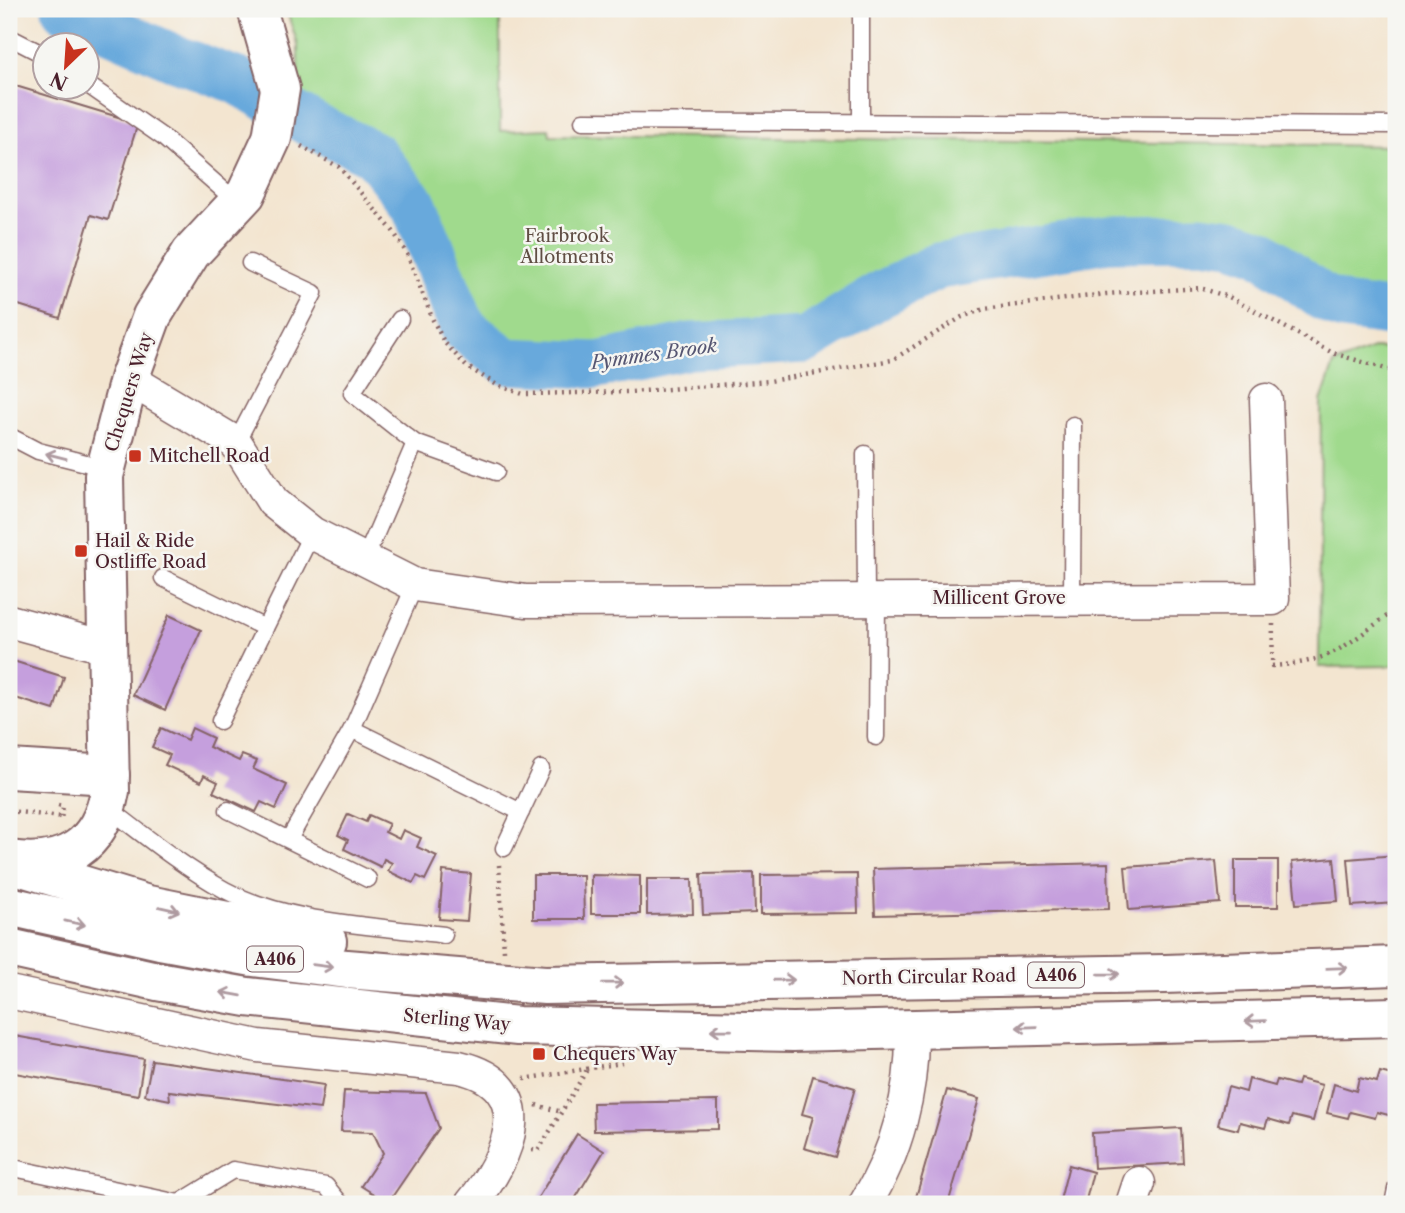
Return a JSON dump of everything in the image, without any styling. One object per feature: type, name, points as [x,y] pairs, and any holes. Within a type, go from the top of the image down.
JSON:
[{"type":"main road","name":"Chequers Way","points":[[108,791],[106,468],[129,379],[152,316],[191,253],[246,194],[272,138],[280,89],[257,9]]},
{"type":"main road","points":[[9,769],[108,791],[101,825],[89,840],[69,855],[52,860],[9,862]]},
{"type":"main road","name":"A406","points":[[9,862],[198,916],[302,938],[421,954],[545,985]]},
{"type":"main road","name":"A406","points":[[9,906],[160,940],[253,957],[359,970],[545,985]]},
{"type":"main road","name":"Sterling Way","points":[[9,948],[157,981],[247,997],[518,1026],[793,1032],[912,1030]]},
{"type":"main road","name":"North Circular Road","points":[[545,985],[1164,974],[1396,966]]},
{"type":"main road","name":"A406","points":[[912,1030],[1396,1017]]},
{"type":"street","points":[[129,379],[236,443]]},
{"type":"street","points":[[1266,400],[1273,599]]},
{"type":"street","name":"Millicent Grove","points":[[236,443],[273,502],[312,533],[415,585],[526,601],[1273,599]]},
{"type":"street","points":[[9,621],[108,648]]},
{"type":"street","points":[[9,992],[258,1046],[459,1067],[483,1072],[501,1087],[509,1107],[508,1147],[471,1204]]},
{"type":"street","points":[[864,1204],[880,1180],[898,1131],[912,1074],[912,1030]]},
{"type":"lane","points":[[861,9],[861,121]]},
{"type":"lane","points":[[9,37],[32,49]]},
{"type":"lane","points":[[102,95],[164,138],[238,203]]},
{"type":"lane","points":[[583,121],[1396,125]]},
{"type":"lane","points":[[236,443],[314,293],[250,263]]},
{"type":"lane","points":[[400,318],[352,393],[415,443],[496,472]]},
{"type":"lane","points":[[1072,599],[1073,425]]},
{"type":"lane","points":[[9,436],[38,451],[106,468]]},
{"type":"lane","points":[[365,559],[415,443]]},
{"type":"lane","points":[[865,454],[876,737]]},
{"type":"lane","points":[[220,721],[312,533]]},
{"type":"lane","points":[[163,578],[264,628]]},
{"type":"lane","points":[[289,839],[352,729],[415,585]]},
{"type":"lane","points":[[352,729],[521,812]]},
{"type":"lane","points":[[504,848],[541,769]]},
{"type":"lane","points":[[108,791],[177,859],[226,890],[275,910],[444,935]]},
{"type":"lane","points":[[228,810],[368,879]]},
{"type":"lane","points":[[9,1167],[179,1204],[233,1170],[326,1186],[341,1204]]},
{"type":"lane","points":[[1393,1204],[1396,1189]]},
{"type":"path","points":[[272,138],[312,150],[339,167],[359,187],[407,254],[444,342],[466,366],[497,385],[523,394],[631,392],[770,381],[892,360],[962,317],[984,309],[1106,294],[1200,288],[1229,297],[1333,353],[1396,372]]},
{"type":"path","points":[[1273,599],[1272,666],[1297,665],[1327,657],[1348,647],[1396,610]]},
{"type":"path","points":[[9,811],[61,817]]},
{"type":"path","points":[[504,848],[497,875],[508,976]]},
{"type":"path","points":[[508,1147],[538,1151],[589,1067]]},
{"type":"green space","name":"Fairbrook Allotments","points":[[286,9],[500,9],[500,131],[549,129],[550,135],[1396,146],[1396,302],[1346,298],[1265,242],[1235,230],[1117,227],[925,258],[809,328],[549,361],[508,348],[486,334],[477,324],[464,298],[447,237],[412,187],[400,173],[358,138],[298,97],[298,45]]},
{"type":"green space","points":[[1376,348],[1396,349],[1396,666],[1319,667],[1321,401],[1334,364]]},
{"type":"building","points":[[9,84],[32,91],[32,102],[69,102],[138,123],[108,220],[91,215],[60,318],[9,302]]},
{"type":"building","points":[[169,615],[201,630],[165,710],[133,695]]},
{"type":"building","points":[[10,660],[64,677],[54,710],[9,696]]},
{"type":"building","points":[[161,728],[187,740],[192,728],[213,738],[209,747],[239,761],[242,755],[257,761],[253,769],[287,785],[276,809],[261,802],[256,812],[213,792],[218,782],[204,775],[201,782],[165,765],[170,755],[152,747]]},
{"type":"building","points":[[348,814],[366,822],[369,815],[389,824],[385,832],[399,839],[403,830],[421,838],[417,847],[437,856],[425,880],[417,876],[413,883],[388,871],[392,863],[384,859],[381,867],[344,849],[348,840],[338,835]]},
{"type":"building","points":[[1396,855],[1396,903],[1352,906],[1348,859]]},
{"type":"building","points":[[1334,858],[1338,901],[1296,904],[1292,862]]},
{"type":"building","points":[[1235,860],[1278,860],[1278,907],[1235,907]]},
{"type":"building","points":[[1216,861],[1220,903],[1129,910],[1125,867]]},
{"type":"building","points":[[1108,863],[1109,909],[875,915],[873,869]]},
{"type":"building","points":[[443,871],[471,874],[467,921],[439,919]]},
{"type":"building","points":[[754,873],[755,913],[703,915],[701,874]]},
{"type":"building","points":[[857,874],[858,913],[761,914],[761,875]]},
{"type":"building","points":[[533,875],[583,875],[584,919],[533,919]]},
{"type":"building","points":[[591,875],[640,876],[640,914],[591,914]]},
{"type":"building","points":[[647,879],[692,879],[693,914],[647,915]]},
{"type":"building","points":[[9,1035],[144,1059],[138,1095],[9,1072]]},
{"type":"building","points":[[152,1060],[324,1085],[320,1109],[169,1091],[170,1100],[145,1095]]},
{"type":"building","points":[[1380,1072],[1396,1076],[1396,1117],[1377,1112],[1375,1118],[1350,1112],[1348,1118],[1327,1113],[1334,1084],[1356,1091],[1359,1078],[1377,1082]]},
{"type":"building","points":[[813,1076],[855,1088],[835,1157],[804,1148],[813,1117],[802,1114]]},
{"type":"building","points":[[1249,1079],[1275,1086],[1277,1080],[1297,1085],[1299,1079],[1322,1085],[1313,1121],[1292,1116],[1289,1125],[1268,1119],[1265,1128],[1240,1122],[1238,1130],[1218,1125],[1228,1087],[1246,1092]]},
{"type":"building","points":[[947,1090],[979,1099],[948,1204],[914,1204]]},
{"type":"building","points":[[344,1091],[426,1093],[439,1128],[388,1203],[361,1186],[383,1153],[373,1132],[341,1131]]},
{"type":"building","points":[[718,1101],[718,1129],[594,1131],[593,1103]]},
{"type":"building","points":[[1181,1128],[1183,1163],[1094,1168],[1092,1133]]},
{"type":"building","points":[[577,1134],[604,1151],[572,1204],[534,1204]]},
{"type":"building","points":[[1069,1165],[1093,1172],[1085,1204],[1059,1204]]},
{"type":"waterway","name":"Pymmes Brook","points":[[65,9],[175,58],[238,81],[314,126],[373,154],[414,205],[463,328],[506,361],[597,365],[690,346],[806,340],[878,296],[938,266],[1109,239],[1201,238],[1231,242],[1261,252],[1322,297],[1343,307],[1396,314]]},
{"type":"place","name":"Mitchell Road","points":[[135,456]]},
{"type":"place","name":"Hail & Ride Ostliffe Road","points":[[81,551]]},
{"type":"place","name":"Chequers Way","points":[[539,1054]]}]
